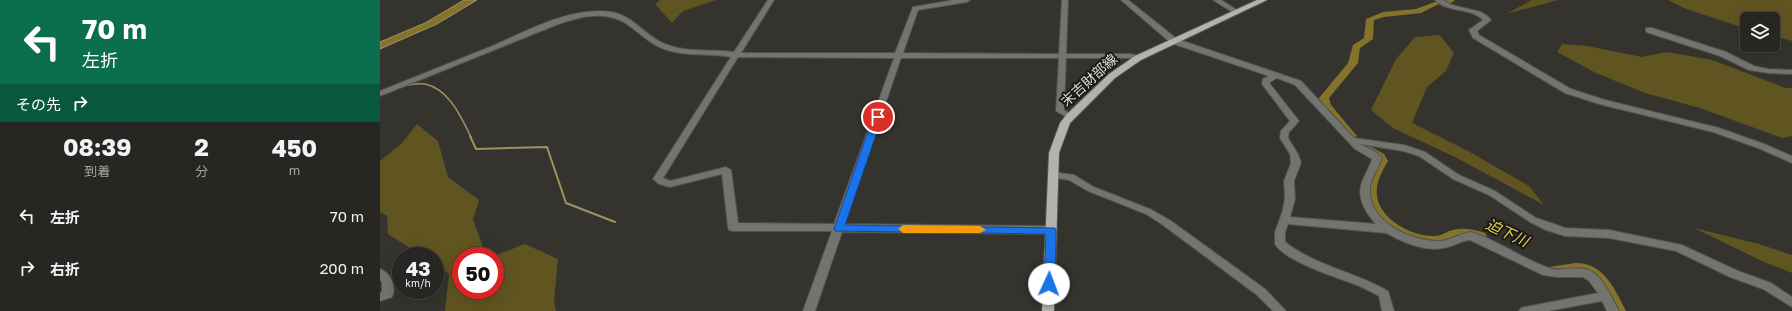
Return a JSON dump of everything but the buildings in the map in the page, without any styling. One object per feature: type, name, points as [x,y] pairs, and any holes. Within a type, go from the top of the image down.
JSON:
[{"type":"main road","name":"末吉財部線","points":[[1048,311],[1054,153],[1065,123],[1070,116],[1112,76],[1138,58],[1263,0]]},
{"type":"street","points":[[771,0],[658,179],[662,182],[670,184],[726,170],[733,227],[1051,230]]},
{"type":"street","points":[[809,311],[916,7],[967,0]]},
{"type":"street","points":[[1065,0],[1060,111],[1070,116]]},
{"type":"street","points":[[1124,0],[1174,41],[1298,83],[1358,147],[1373,154],[1377,158],[1367,182],[1365,190],[1366,200],[1376,218],[1387,228],[1404,237],[1437,245],[1448,244],[1458,238],[1471,236],[1547,272],[1558,275],[1585,273],[1594,279],[1613,311]]},
{"type":"street","points":[[1216,0],[1236,12]]},
{"type":"street","points":[[1438,0],[1449,6],[1476,12],[1484,16],[1487,19],[1486,21],[1473,30],[1476,36],[1568,91],[1602,102],[1716,130],[1761,146],[1792,160]]},
{"type":"street","points":[[380,94],[564,20],[592,15],[611,14],[621,17],[642,30],[661,46],[678,51],[736,55],[1130,56],[1138,58]]},
{"type":"street","points":[[1650,30],[1723,54],[1752,68],[1768,72],[1792,72]]},
{"type":"street","points":[[1277,75],[1266,81],[1266,84],[1295,120],[1284,133],[1284,138],[1294,154],[1296,163],[1289,181],[1290,198],[1279,237],[1280,244],[1287,250],[1318,266],[1371,286],[1384,294],[1388,311]]},
{"type":"street","points":[[1351,140],[1404,148],[1422,154],[1456,177],[1492,193],[1533,220],[1550,227],[1571,233],[1592,232],[1609,234],[1678,248],[1734,274],[1766,286],[1792,302]]},
{"type":"street","points":[[1053,175],[1071,177],[1091,189],[1149,212],[1167,222],[1261,292],[1280,311]]},
{"type":"street","points":[[1285,220],[1387,228]]},
{"type":"street","points":[[380,273],[387,281],[388,294],[380,298]]},
{"type":"street","points":[[1525,311],[1604,296]]},
{"type":"shaded area","points":[[464,0],[477,0],[437,24],[380,49],[380,42],[425,23]]},
{"type":"shaded area","points":[[660,0],[716,0],[683,11],[672,23],[655,4]]},
{"type":"shaded area","points":[[1532,0],[1558,0],[1506,14]]},
{"type":"shaded area","points":[[1668,0],[1792,0],[1792,41],[1780,38],[1780,12],[1740,12],[1740,27],[1686,9]]},
{"type":"shaded area","points":[[1440,35],[1454,53],[1446,71],[1427,87],[1412,123],[1468,151],[1529,186],[1544,205],[1457,158],[1393,128],[1371,110],[1396,59],[1415,37]]},
{"type":"shaded area","points":[[1562,44],[1587,46],[1642,57],[1667,52],[1712,60],[1786,88],[1792,88],[1792,136],[1782,138],[1700,108],[1645,93],[1596,73],[1557,52]]},
{"type":"shaded area","points":[[417,124],[438,141],[448,177],[479,200],[473,219],[483,247],[452,247],[452,299],[504,299],[504,252],[525,244],[558,259],[554,301],[556,311],[445,311],[449,274],[444,270],[444,247],[408,247],[388,234],[387,216],[380,212],[380,161],[402,143]]},
{"type":"shaded area","points":[[1694,228],[1759,244],[1792,255],[1792,273],[1762,261]]},
{"type":"waterway","name":"迫下川","points":[[1444,1],[1451,0]]},
{"type":"waterway","name":"迫下川","points":[[1352,136],[1326,106],[1324,98],[1353,63],[1356,47],[1368,39],[1370,32],[1370,19],[1383,15],[1418,11],[1437,3]]},
{"type":"waterway","points":[[403,86],[425,84],[441,92],[453,105],[471,137]]},
{"type":"waterway","points":[[470,136],[476,149],[547,147],[566,203],[615,222]]},
{"type":"waterway","name":"迫下川","points":[[1361,144],[1380,157],[1382,161],[1373,182],[1371,196],[1379,214],[1386,222],[1404,234],[1425,240],[1437,241],[1454,234],[1461,233],[1481,236]]},
{"type":"waterway","name":"迫下川","points":[[1554,270],[1579,268],[1595,273],[1604,285],[1619,311]]},
{"type":"slow traffic","points":[[903,229],[980,230]]},
{"type":"route","points":[[878,117],[839,229],[1051,230],[1049,284]]}]
